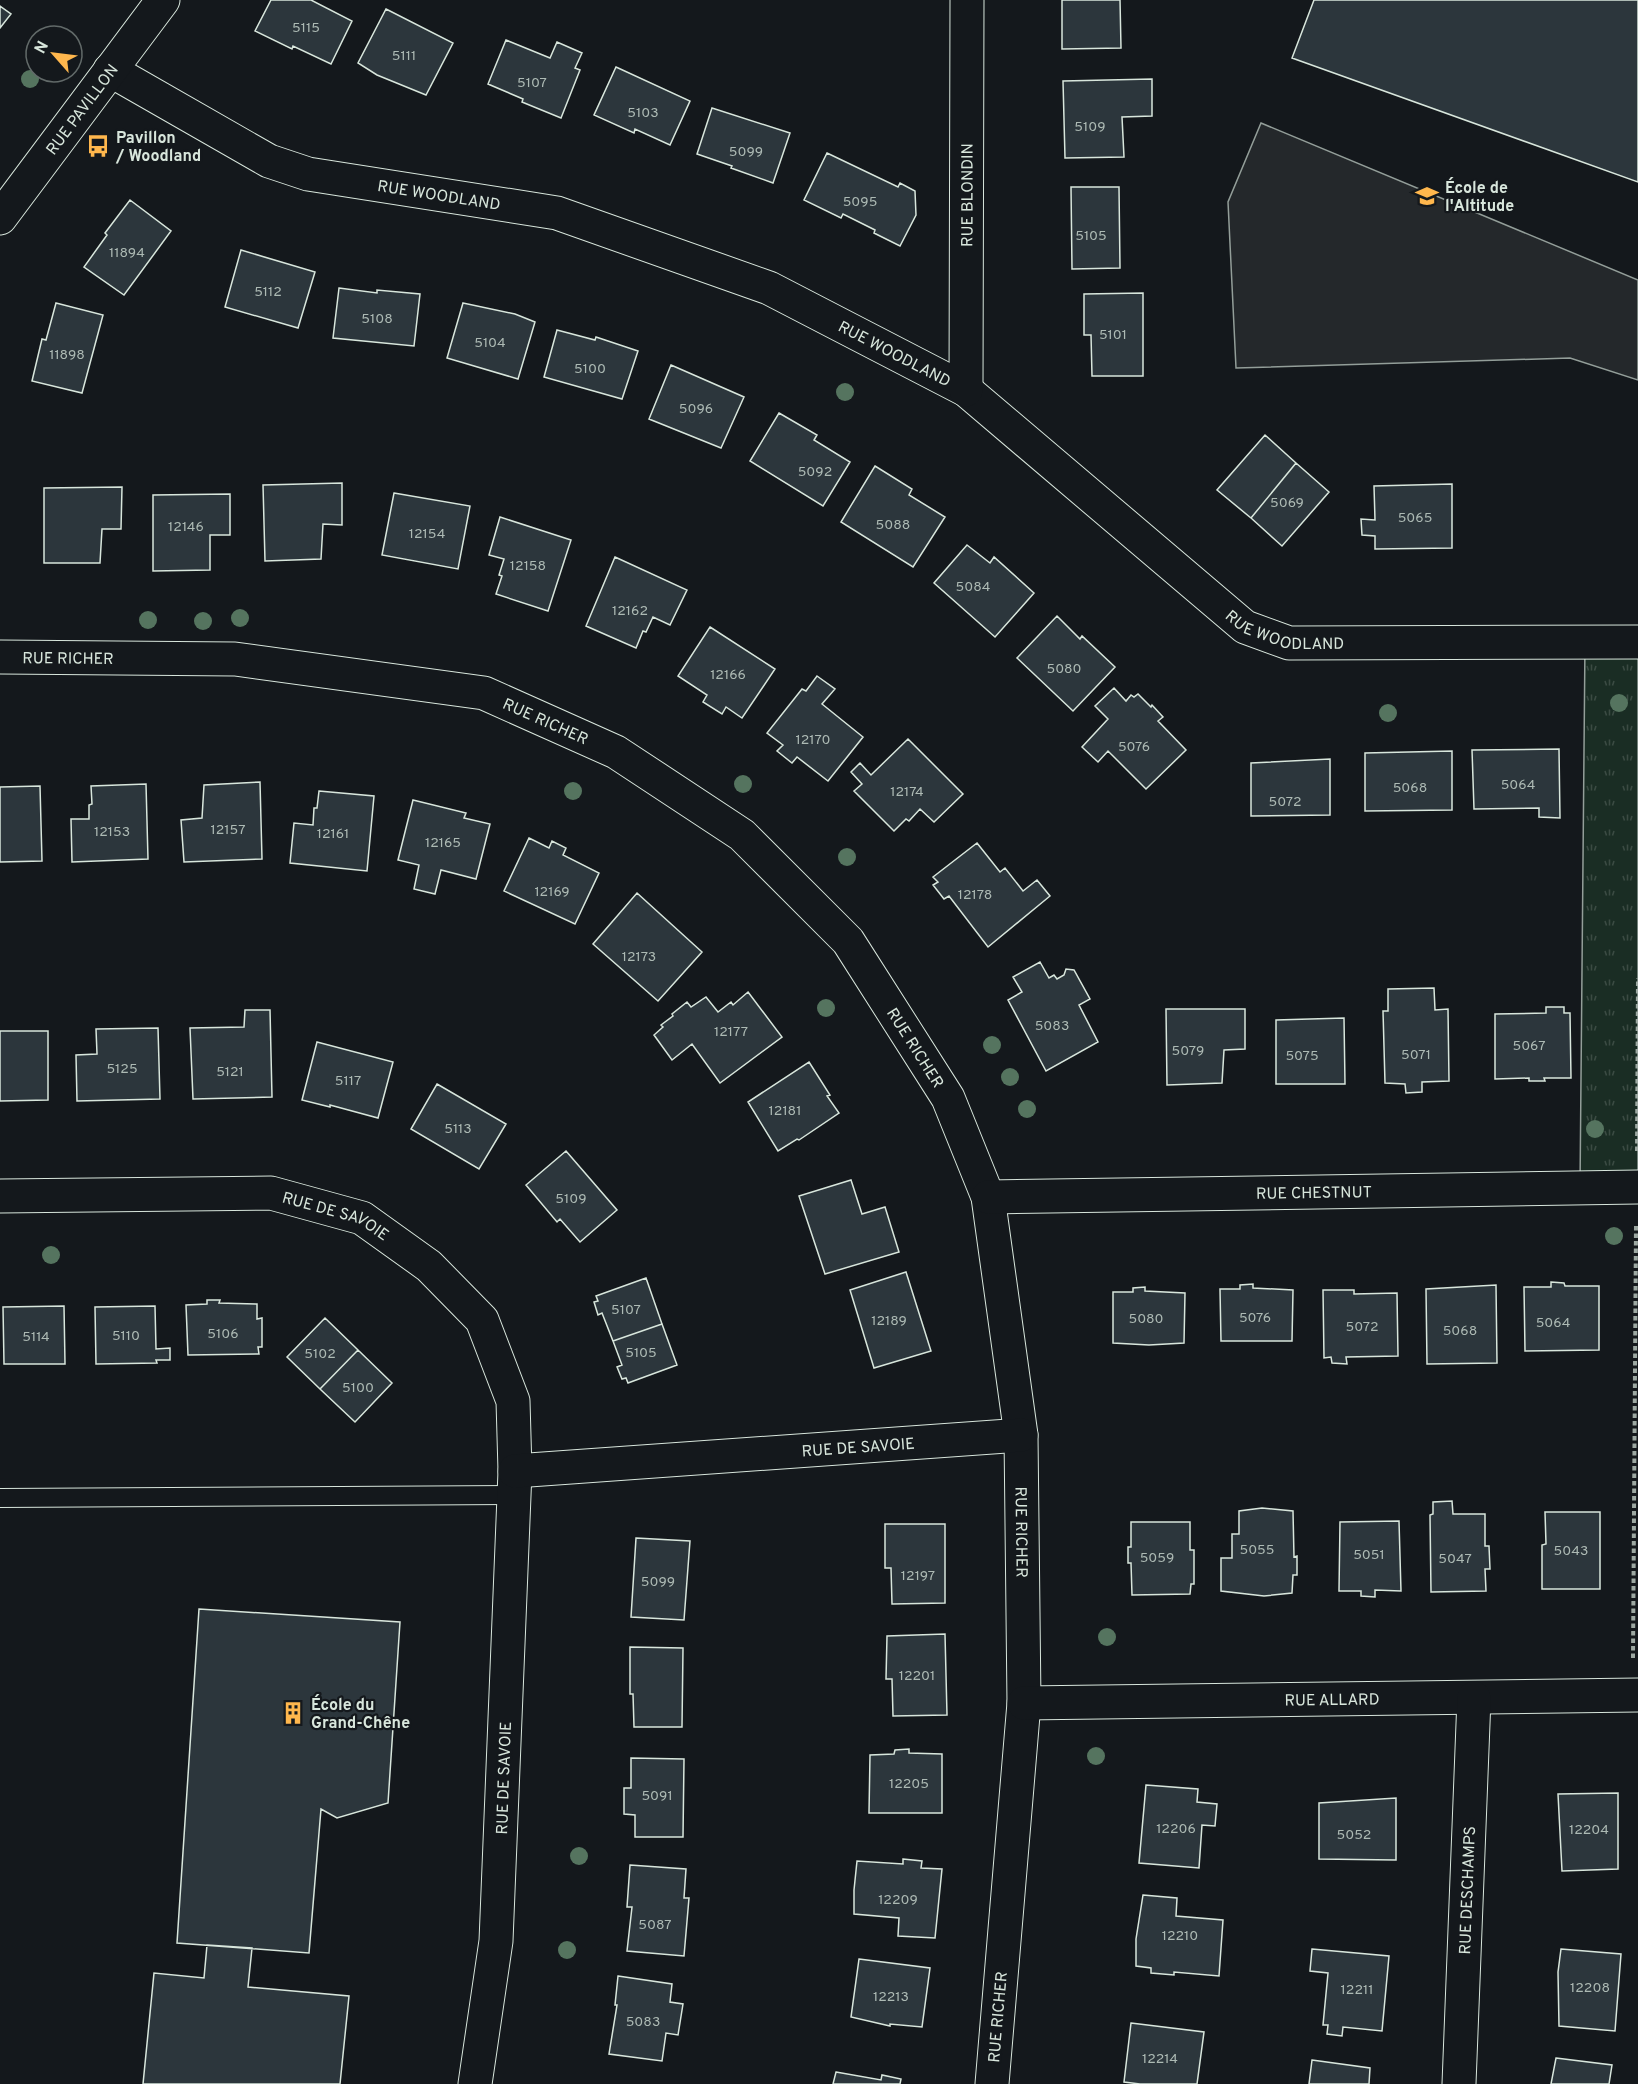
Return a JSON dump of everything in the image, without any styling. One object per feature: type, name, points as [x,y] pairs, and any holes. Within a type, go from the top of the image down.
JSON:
[{"type":"street","name":"RUE PAVILLON","points":[[0,218],[163,0]]},
{"type":"street","name":"RUE BLONDIN","points":[[966,390],[967,0]]},
{"type":"street","name":"RUE WOODLAND","points":[[111,70],[269,161],[308,174],[557,213],[769,288],[966,390],[1245,627],[1289,643],[1638,642]]},
{"type":"street","name":"RUE RICHER","points":[[0,657],[235,659],[484,693],[616,752],[742,835],[848,941],[948,1098],[988,1197],[1021,1435],[1024,1703],[992,2084]]},
{"type":"street","name":"RUE CHESTNUT","points":[[988,1197],[1637,1187]]},
{"type":"street","name":"RUE DE SAVOIE","points":[[0,1196],[271,1193],[362,1218],[429,1266],[482,1320],[513,1401],[514,1483],[496,1941],[478,2076],[475,2084]]},
{"type":"street","name":"RUE DE SAVOIE","points":[[514,1483],[1021,1435]]},
{"type":"street","name":"RUE ALLARD","points":[[1024,1703],[1635,1696]]},
{"type":"street","name":"RUE DESCHAMPS","points":[[1459,2084],[1474,1698]]},
{"type":"lane","points":[[0,1498],[514,1483]]},
{"type":"path","points":[[1635,1696],[1638,978]]},
{"type":"green space","points":[[1585,642],[1638,642],[1638,1187],[1580,1188]]},
{"type":"shaded area","points":[[1261,123],[1638,280],[1638,380],[1570,358],[1236,368],[1228,202]]},
{"type":"building","points":[[271,0],[311,0],[352,21],[331,64],[255,31]]},
{"type":"building","points":[[1062,0],[1120,0],[1121,48],[1062,49]]},
{"type":"building","points":[[1314,0],[1638,0],[1638,182],[1292,58]]},
{"type":"building","points":[[1314,0],[1638,0],[1638,182],[1292,58]]},
{"type":"building","points":[[0,6],[11,14],[0,28]]},
{"type":"building","points":[[386,9],[453,43],[426,95],[377,75],[358,63]]},
{"type":"building","points":[[506,40],[550,58],[557,42],[582,53],[575,68],[580,70],[561,118],[522,102],[523,99],[488,84]]},
{"type":"building","points":[[616,67],[690,101],[670,145],[635,129],[634,133],[594,115]]},
{"type":"building","points":[[1152,79],[1152,116],[1122,117],[1124,157],[1065,158],[1063,81]]},
{"type":"building","points":[[712,108],[790,133],[773,183],[697,154]]},
{"type":"building","points":[[827,153],[898,187],[900,183],[915,191],[916,215],[900,246],[843,214],[841,218],[804,200]]},
{"type":"building","points":[[1071,187],[1119,187],[1120,268],[1072,269]]},
{"type":"building","points":[[130,200],[171,231],[124,295],[84,267],[107,235],[105,233]]},
{"type":"building","points":[[241,250],[315,272],[298,328],[225,307]]},
{"type":"building","points":[[339,288],[377,293],[377,290],[420,294],[414,346],[333,338]]},
{"type":"building","points":[[1143,293],[1143,376],[1092,376],[1091,335],[1084,335],[1084,294]]},
{"type":"building","points":[[56,303],[103,315],[82,393],[32,381],[42,339],[46,340]]},
{"type":"building","points":[[463,303],[515,314],[535,322],[518,379],[447,358]]},
{"type":"building","points":[[557,330],[595,340],[596,337],[638,351],[622,399],[544,377]]},
{"type":"building","points":[[671,365],[744,397],[721,448],[649,419]]},
{"type":"building","points":[[779,413],[817,435],[814,440],[850,462],[823,506],[750,461]]},
{"type":"building","points":[[1265,435],[1296,463],[1251,518],[1217,490]]},
{"type":"building","points":[[1296,463],[1329,492],[1282,546],[1251,518]]},
{"type":"building","points":[[875,466],[912,489],[909,495],[945,517],[913,567],[841,522]]},
{"type":"building","points":[[342,483],[342,525],[323,524],[321,559],[265,561],[263,485]]},
{"type":"building","points":[[1452,484],[1452,548],[1375,549],[1375,536],[1362,535],[1361,519],[1375,520],[1374,486]]},
{"type":"building","points":[[122,487],[121,529],[102,529],[100,563],[44,563],[44,488]]},
{"type":"building","points":[[394,493],[470,506],[458,569],[382,555]]},
{"type":"building","points":[[230,494],[230,535],[210,535],[210,570],[153,571],[153,495]]},
{"type":"building","points":[[500,517],[571,540],[548,611],[496,594],[502,576],[499,575],[504,559],[489,555]]},
{"type":"building","points":[[967,545],[990,563],[994,557],[1034,593],[995,637],[934,583]]},
{"type":"building","points":[[615,557],[687,590],[670,625],[653,617],[646,632],[643,631],[636,648],[586,626]]},
{"type":"building","points":[[1057,616],[1080,639],[1082,636],[1115,667],[1073,711],[1017,658]]},
{"type":"building","points":[[710,627],[775,669],[742,718],[726,707],[722,714],[703,702],[707,695],[678,676]]},
{"type":"building","points":[[817,676],[835,689],[822,704],[863,737],[828,781],[797,757],[792,763],[777,751],[783,745],[767,733],[802,689],[806,691]]},
{"type":"building","points":[[1114,688],[1126,701],[1131,695],[1134,697],[1138,694],[1151,707],[1152,705],[1163,717],[1158,721],[1186,750],[1146,789],[1108,751],[1098,762],[1082,747],[1108,719],[1095,706]]},
{"type":"building","points":[[908,739],[963,794],[934,822],[920,809],[909,821],[906,819],[894,831],[854,791],[862,784],[851,772],[860,763],[871,775]]},
{"type":"building","points":[[1559,749],[1560,818],[1539,817],[1539,808],[1474,809],[1472,750]]},
{"type":"building","points":[[1452,751],[1452,810],[1365,811],[1365,753]]},
{"type":"building","points":[[1330,759],[1330,815],[1251,816],[1251,763]]},
{"type":"building","points":[[260,782],[262,859],[184,862],[181,820],[202,818],[204,785]]},
{"type":"building","points":[[146,784],[148,859],[72,862],[71,819],[89,819],[89,805],[92,804],[91,786]]},
{"type":"building","points":[[40,786],[42,861],[0,862],[0,787]]},
{"type":"building","points":[[319,791],[374,796],[367,871],[290,863],[294,823],[313,825],[314,808],[317,808]]},
{"type":"building","points":[[413,800],[466,813],[464,818],[490,824],[476,879],[441,870],[435,894],[414,889],[419,865],[398,860]]},
{"type":"building","points":[[529,838],[549,848],[552,841],[566,848],[563,855],[599,873],[575,924],[504,891]]},
{"type":"building","points":[[977,843],[1000,872],[1005,868],[1023,891],[1037,880],[1050,896],[988,947],[949,896],[944,899],[933,885],[938,882],[933,877]]},
{"type":"building","points":[[637,893],[702,952],[658,1001],[593,944]]},
{"type":"building","points":[[1040,962],[1049,978],[1054,975],[1057,979],[1064,975],[1066,969],[1074,970],[1090,999],[1079,1005],[1098,1042],[1046,1071],[1008,1000],[1022,992],[1013,977]]},
{"type":"building","points":[[1434,988],[1435,1010],[1448,1009],[1449,1081],[1422,1082],[1422,1092],[1406,1093],[1405,1084],[1385,1083],[1383,1011],[1388,1011],[1388,989]]},
{"type":"building","points":[[748,992],[782,1037],[720,1083],[692,1044],[672,1060],[654,1035],[663,1027],[661,1025],[673,1016],[672,1014],[687,1002],[691,1007],[706,997],[718,1012],[731,1002],[733,1005]]},
{"type":"building","points":[[1546,1007],[1564,1007],[1564,1013],[1570,1013],[1571,1078],[1544,1078],[1545,1081],[1529,1081],[1529,1078],[1495,1079],[1495,1014],[1546,1013]]},
{"type":"building","points":[[1166,1009],[1245,1009],[1245,1049],[1224,1050],[1222,1083],[1167,1085]]},
{"type":"building","points":[[245,1010],[270,1010],[272,1097],[193,1099],[190,1028],[244,1027]]},
{"type":"building","points":[[1344,1018],[1345,1084],[1276,1084],[1276,1020]]},
{"type":"building","points":[[158,1028],[160,1099],[77,1101],[76,1055],[97,1054],[96,1029]]},
{"type":"building","points":[[0,1031],[48,1031],[48,1100],[0,1101]]},
{"type":"building","points":[[317,1042],[393,1062],[378,1118],[302,1100]]},
{"type":"building","points":[[809,1062],[839,1113],[778,1151],[748,1102]]},
{"type":"building","points":[[437,1084],[506,1124],[479,1169],[411,1129]]},
{"type":"building","points":[[566,1151],[617,1210],[580,1242],[560,1219],[557,1222],[526,1185]]},
{"type":"building","points":[[851,1180],[862,1214],[885,1207],[899,1252],[825,1274],[799,1196]]},
{"type":"building","points":[[906,1272],[931,1351],[874,1368],[850,1290]]},
{"type":"building","points":[[646,1278],[662,1324],[613,1341],[602,1313],[598,1315],[594,1302],[598,1301],[596,1296]]},
{"type":"building","points":[[1551,1282],[1564,1283],[1565,1286],[1599,1286],[1599,1350],[1525,1351],[1524,1287],[1551,1287]]},
{"type":"building","points":[[1253,1284],[1253,1288],[1293,1290],[1292,1341],[1221,1341],[1220,1289],[1240,1289],[1240,1285]]},
{"type":"building","points":[[1496,1285],[1497,1363],[1427,1364],[1426,1289]]},
{"type":"building","points":[[1145,1287],[1145,1291],[1185,1293],[1184,1343],[1149,1345],[1113,1343],[1113,1292],[1133,1292],[1133,1288]]},
{"type":"building","points":[[1323,1290],[1354,1290],[1354,1294],[1397,1293],[1398,1356],[1346,1357],[1347,1364],[1332,1363],[1331,1357],[1324,1358]]},
{"type":"building","points":[[207,1300],[220,1300],[219,1303],[257,1304],[257,1319],[262,1318],[262,1347],[258,1347],[259,1354],[188,1355],[186,1305],[207,1304]]},
{"type":"building","points":[[64,1306],[65,1364],[4,1364],[3,1307]]},
{"type":"building","points":[[155,1306],[156,1349],[170,1348],[170,1360],[156,1360],[157,1363],[96,1364],[95,1307]]},
{"type":"building","points":[[325,1318],[358,1350],[320,1389],[287,1357]]},
{"type":"building","points":[[662,1324],[677,1365],[628,1383],[626,1378],[622,1379],[617,1367],[622,1365],[613,1341]]},
{"type":"building","points":[[358,1350],[392,1383],[355,1422],[320,1389]]},
{"type":"building","points":[[1452,1501],[1453,1514],[1485,1514],[1485,1546],[1489,1546],[1490,1569],[1485,1569],[1486,1591],[1431,1592],[1430,1515],[1433,1514],[1433,1502]]},
{"type":"building","points":[[1262,1508],[1293,1511],[1294,1557],[1297,1556],[1297,1575],[1293,1575],[1292,1593],[1264,1596],[1221,1591],[1221,1558],[1232,1558],[1232,1534],[1239,1534],[1239,1511]]},
{"type":"building","points":[[1545,1512],[1600,1512],[1600,1589],[1542,1589],[1542,1545],[1546,1544]]},
{"type":"building","points":[[1399,1521],[1401,1591],[1375,1590],[1375,1597],[1361,1596],[1361,1591],[1339,1591],[1340,1522]]},
{"type":"building","points":[[1131,1522],[1190,1522],[1190,1550],[1194,1550],[1194,1584],[1191,1584],[1190,1594],[1132,1595],[1131,1563],[1128,1563],[1128,1547],[1131,1547]]},
{"type":"building","points":[[885,1524],[945,1524],[945,1603],[892,1604],[891,1568],[885,1568]]},
{"type":"building","points":[[636,1538],[690,1541],[684,1620],[631,1617]]},
{"type":"building","name":"École du Grand-Chêne","points":[[199,1609],[400,1622],[388,1803],[337,1818],[321,1809],[309,1953],[177,1943]]},
{"type":"building","points":[[945,1634],[947,1715],[893,1716],[892,1679],[886,1679],[887,1636]]},
{"type":"building","points":[[630,1647],[683,1648],[682,1727],[634,1727],[633,1694],[630,1694]]},
{"type":"building","points":[[909,1749],[909,1753],[942,1754],[942,1813],[869,1813],[870,1755],[894,1754],[895,1750]]},
{"type":"building","points":[[631,1758],[684,1759],[683,1837],[635,1837],[635,1815],[624,1814],[624,1788],[631,1788]]},
{"type":"building","points":[[1146,1785],[1198,1789],[1197,1802],[1217,1804],[1215,1826],[1202,1825],[1199,1868],[1139,1863]]},
{"type":"building","points":[[1618,1793],[1618,1869],[1562,1871],[1558,1794]]},
{"type":"building","points":[[1396,1798],[1396,1860],[1319,1859],[1319,1803]]},
{"type":"building","points":[[903,1859],[922,1861],[921,1868],[942,1869],[935,1938],[898,1936],[899,1918],[854,1914],[857,1861],[903,1864]]},
{"type":"building","points":[[630,1865],[686,1869],[684,1898],[689,1898],[684,1956],[627,1951],[632,1907],[627,1907]]},
{"type":"building","points":[[1143,1895],[1177,1898],[1176,1916],[1223,1920],[1219,1976],[1174,1972],[1174,1975],[1151,1973],[1151,1968],[1136,1966],[1136,1939]]},
{"type":"building","points":[[207,1945],[252,1948],[248,1987],[349,1996],[340,2084],[143,2084],[154,1973],[204,1978]]},
{"type":"building","points":[[1312,1949],[1389,1956],[1382,2031],[1343,2027],[1342,2036],[1327,2034],[1328,2025],[1323,2025],[1328,1973],[1310,1971]]},
{"type":"building","points":[[1561,1949],[1621,1954],[1615,2031],[1559,2026],[1558,1972]]},
{"type":"building","points":[[859,1959],[930,1968],[922,2027],[890,2024],[890,2026],[851,2017]]},
{"type":"building","points":[[618,1976],[672,1984],[670,2002],[683,2004],[678,2035],[666,2033],[662,2061],[609,2054],[617,2005],[615,2005]]},
{"type":"building","points":[[1131,2023],[1204,2032],[1197,2084],[1124,2082]]},
{"type":"building","points":[[1556,2058],[1612,2065],[1609,2084],[1551,2084]]},
{"type":"building","points":[[1312,2060],[1370,2068],[1369,2084],[1309,2084]]},
{"type":"building","points":[[836,2072],[881,2080],[882,2075],[901,2079],[900,2084],[833,2084]]},
{"type":"place","name":"Pavillon / Woodland","points":[[98,146]]},
{"type":"place","name":"École de l'Altitude","points":[[1427,196]]},
{"type":"place","name":"École du Grand-Chêne","points":[[293,1713]]}]
